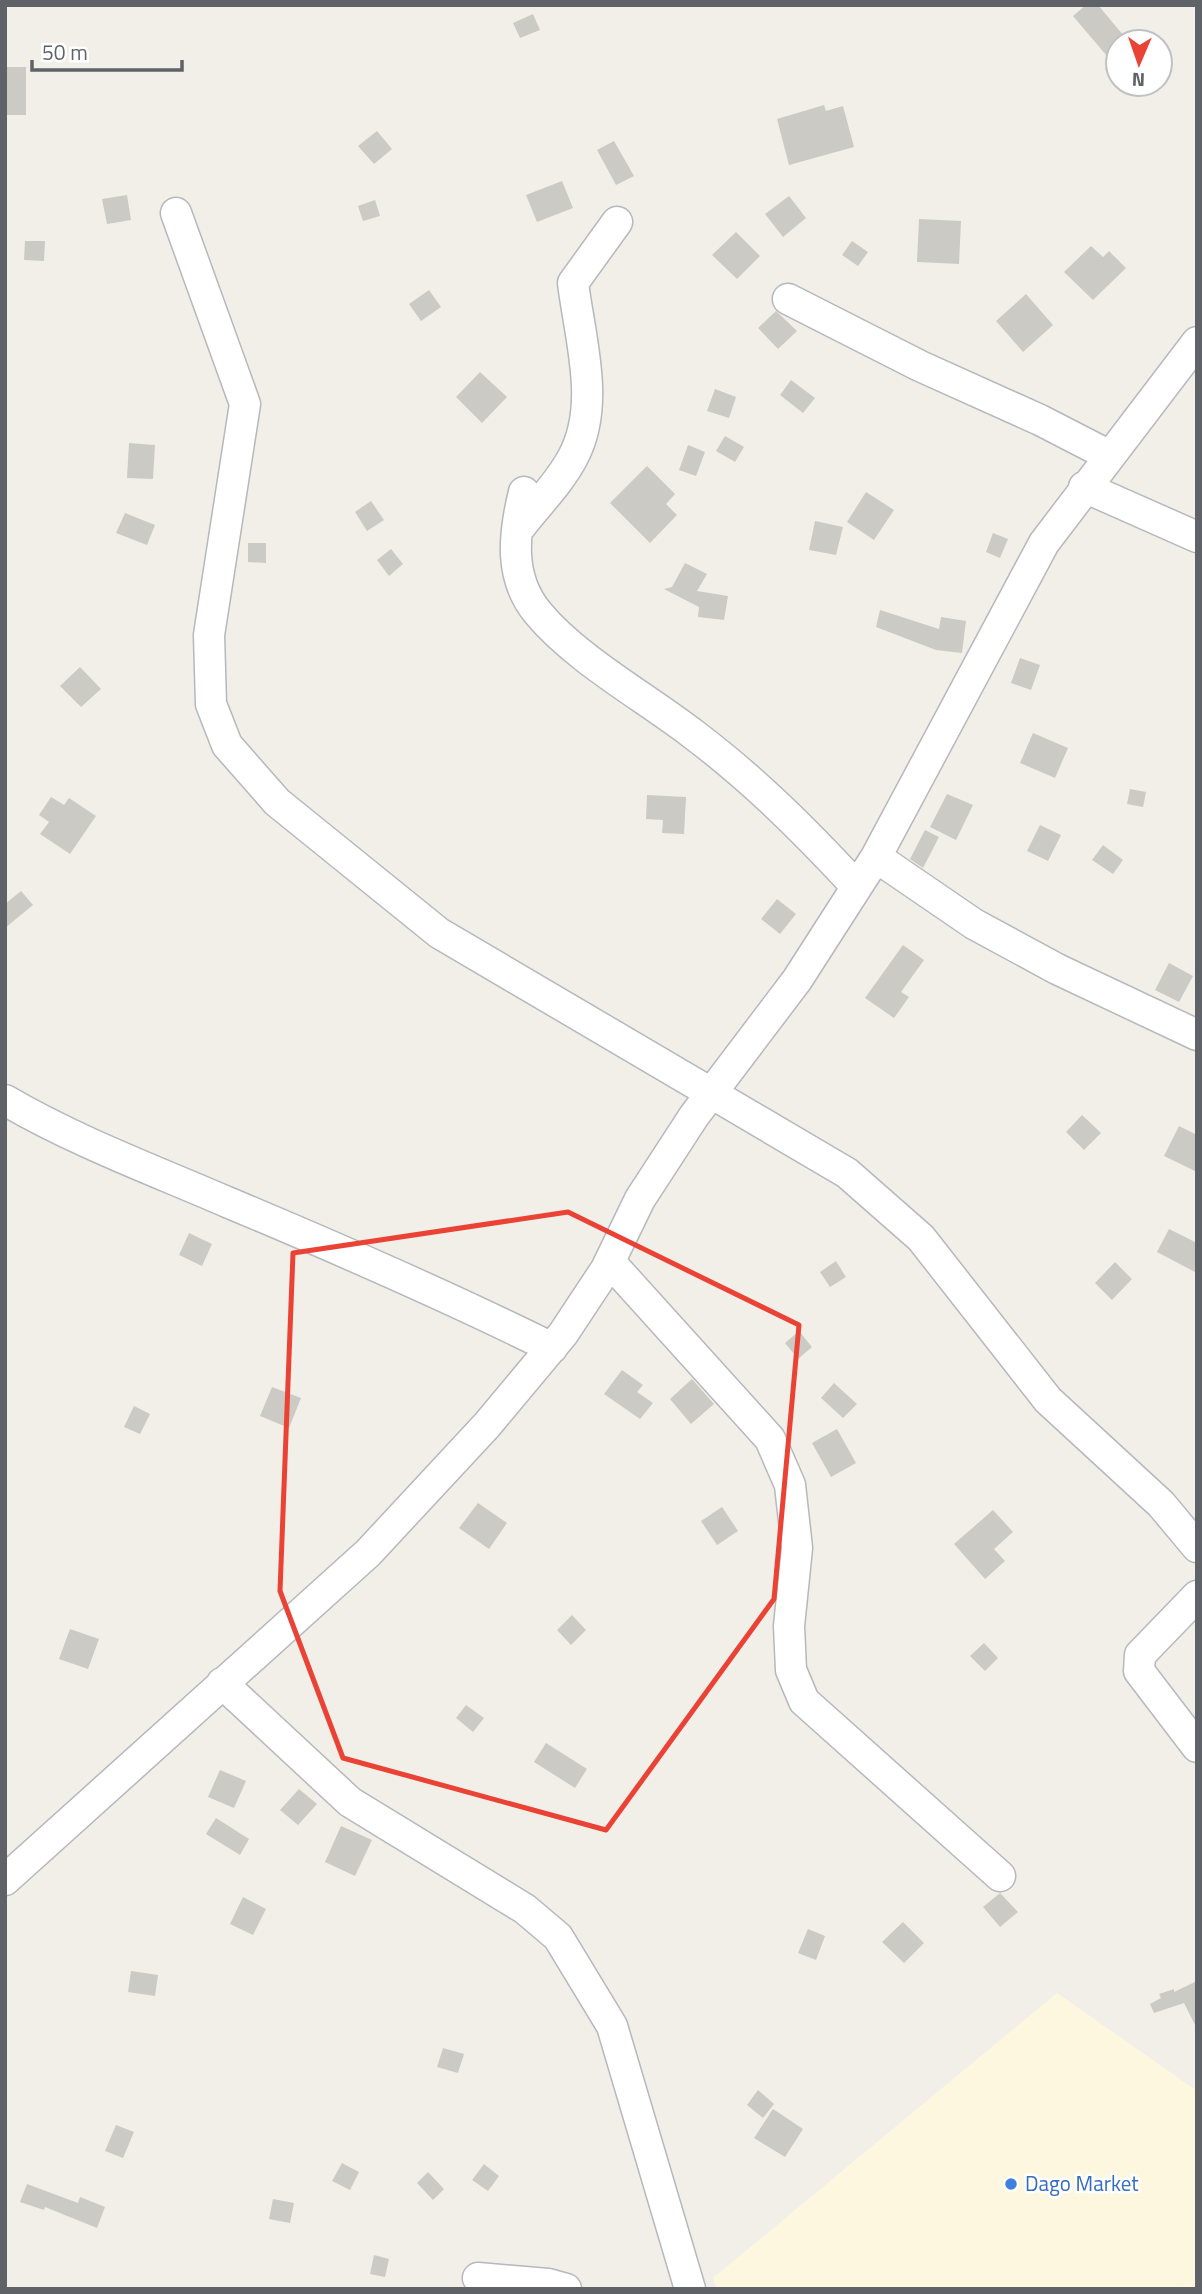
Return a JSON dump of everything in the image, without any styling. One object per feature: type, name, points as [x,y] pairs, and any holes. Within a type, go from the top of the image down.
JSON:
[{"type":"street","points":[[176,214],[244,404],[209,635],[211,704],[227,745],[277,802],[439,933],[713,1091],[847,1173],[921,1238],[1048,1401],[1161,1504],[1197,1547]]},
{"type":"street","points":[[514,535],[573,459],[586,425],[587,392],[573,283],[617,222]]},
{"type":"street","points":[[788,299],[920,366],[1040,420],[1108,455]]},
{"type":"street","points":[[5,1880],[368,1553],[488,1425],[552,1348],[610,1262],[640,1199],[713,1091],[797,980],[876,857],[1044,543],[1108,455],[1197,342]]},
{"type":"street","points":[[1084,487],[1197,537]]},
{"type":"street","points":[[524,492],[514,535],[519,574],[537,612],[586,656],[695,735],[791,816],[856,886]]},
{"type":"street","points":[[876,857],[974,924],[1057,970],[1197,1035]]},
{"type":"street","points":[[5,1100],[38,1119],[151,1169],[430,1288],[552,1348]]},
{"type":"street","points":[[610,1262],[770,1439],[790,1485],[797,1548],[789,1626],[790,1670],[804,1701],[1000,1876]]},
{"type":"street","points":[[1197,1596],[1140,1655],[1139,1671],[1197,1747]]},
{"type":"street","points":[[222,1682],[350,1802],[525,1909],[558,1937],[612,2026],[690,2289]]},
{"type":"street","points":[[478,2278],[548,2284],[566,2289]]},
{"type":"highlighted area","points":[[568,1212],[799,1325],[774,1599],[606,1830],[343,1758],[280,1591],[293,1253]]},
{"type":"shaded area","name":"Dago Market","points":[[1057,1993],[1197,2091],[1197,2289],[717,2289],[713,2278]]},
{"type":"building","points":[[1086,5],[1098,5],[1117,28],[1104,28],[1104,53],[1073,16]]},
{"type":"building","points":[[533,14],[540,30],[520,38],[513,23]]},
{"type":"building","points":[[5,67],[26,67],[26,115],[5,115]]},
{"type":"building","points":[[824,105],[826,111],[843,106],[854,147],[789,165],[777,119]]},
{"type":"building","points":[[377,131],[392,149],[374,164],[358,146]]},
{"type":"building","points":[[614,141],[634,176],[616,185],[597,150]]},
{"type":"building","points":[[562,181],[573,208],[537,222],[526,195]]},
{"type":"building","points":[[127,195],[131,220],[107,224],[102,199]]},
{"type":"building","points":[[789,196],[806,218],[783,237],[765,214]]},
{"type":"building","points":[[375,200],[380,216],[363,221],[358,206]]},
{"type":"building","points":[[919,219],[961,221],[959,264],[917,262]]},
{"type":"building","points":[[736,232],[760,256],[737,279],[712,255]]},
{"type":"building","points":[[25,241],[45,241],[44,261],[24,260]]},
{"type":"building","points":[[852,241],[868,252],[858,266],[842,255]]},
{"type":"building","points":[[1091,246],[1103,257],[1109,251],[1126,268],[1093,300],[1064,272]]},
{"type":"building","points":[[429,290],[441,307],[421,321],[409,304]]},
{"type":"building","points":[[1026,294],[1053,325],[1023,352],[996,321]]},
{"type":"building","points":[[776,311],[797,331],[778,349],[758,328]]},
{"type":"building","points":[[480,372],[507,397],[482,423],[456,397]]},
{"type":"building","points":[[791,380],[815,398],[803,413],[780,395]]},
{"type":"building","points":[[715,389],[736,397],[729,418],[707,411]]},
{"type":"building","points":[[725,436],[744,447],[735,462],[716,451]]},
{"type":"building","points":[[129,443],[155,445],[153,479],[127,478]]},
{"type":"building","points":[[688,445],[705,452],[696,476],[679,470]]},
{"type":"building","points":[[647,466],[675,494],[666,504],[677,515],[650,543],[610,503]]},
{"type":"building","points":[[866,492],[894,510],[874,540],[847,522]]},
{"type":"building","points":[[371,501],[384,520],[367,531],[355,512]]},
{"type":"building","points":[[125,513],[155,525],[147,545],[116,533]]},
{"type":"building","points":[[815,521],[843,527],[836,555],[809,550]]},
{"type":"building","points":[[993,533],[1008,539],[1000,558],[986,552]]},
{"type":"building","points":[[248,543],[266,543],[266,563],[248,562]]},
{"type":"building","points":[[391,549],[403,564],[389,576],[377,560]]},
{"type":"building","points":[[685,563],[707,574],[697,591],[728,596],[724,620],[698,617],[699,607],[664,589],[672,587]]},
{"type":"building","points":[[880,610],[939,629],[941,617],[966,621],[962,653],[936,650],[876,627]]},
{"type":"building","points":[[1020,658],[1040,665],[1031,690],[1011,683]]},
{"type":"building","points":[[80,667],[101,689],[81,707],[60,686]]},
{"type":"building","points":[[1033,733],[1068,748],[1055,778],[1020,763]]},
{"type":"building","points":[[1130,789],[1146,792],[1143,807],[1127,804]]},
{"type":"building","points":[[947,794],[973,805],[956,840],[930,827]]},
{"type":"building","points":[[647,795],[686,797],[684,834],[662,833],[663,820],[646,819]]},
{"type":"building","points":[[51,797],[64,805],[69,798],[96,816],[70,854],[40,834],[49,822],[39,815]]},
{"type":"building","points":[[1040,825],[1061,835],[1048,861],[1027,851]]},
{"type":"building","points":[[925,830],[939,837],[923,868],[910,859]]},
{"type":"building","points":[[1103,845],[1123,860],[1113,874],[1092,860]]},
{"type":"building","points":[[21,891],[33,905],[5,928],[5,904]]},
{"type":"building","points":[[777,899],[796,914],[780,934],[761,919]]},
{"type":"building","points":[[903,945],[924,960],[901,992],[909,997],[894,1018],[865,998]]},
{"type":"building","points":[[1169,963],[1193,976],[1179,1002],[1155,990]]},
{"type":"building","points":[[1082,1115],[1101,1133],[1084,1150],[1066,1132]]},
{"type":"building","points":[[1179,1126],[1197,1135],[1197,1172],[1164,1156]]},
{"type":"building","points":[[1169,1229],[1197,1243],[1197,1273],[1157,1252]]},
{"type":"building","points":[[189,1233],[212,1244],[202,1266],[179,1255]]},
{"type":"building","points":[[836,1261],[846,1277],[830,1287],[820,1272]]},
{"type":"building","points":[[1115,1262],[1132,1279],[1112,1300],[1095,1283]]},
{"type":"building","points":[[799,1331],[812,1347],[798,1359],[785,1343]]},
{"type":"building","points":[[622,1370],[643,1385],[637,1392],[653,1403],[640,1419],[604,1394]]},
{"type":"building","points":[[692,1379],[714,1404],[691,1424],[670,1399]]},
{"type":"building","points":[[834,1383],[857,1404],[843,1418],[821,1398]]},
{"type":"building","points":[[272,1387],[301,1398],[289,1428],[260,1416]]},
{"type":"building","points":[[134,1406],[150,1414],[140,1434],[124,1427]]},
{"type":"building","points":[[837,1429],[856,1463],[831,1477],[812,1443]]},
{"type":"building","points":[[478,1503],[507,1523],[489,1549],[459,1528]]},
{"type":"building","points":[[722,1507],[738,1531],[717,1545],[701,1521]]},
{"type":"building","points":[[993,1510],[1013,1532],[994,1549],[1005,1561],[985,1579],[954,1544]]},
{"type":"building","points":[[572,1615],[586,1630],[571,1645],[557,1630]]},
{"type":"building","points":[[70,1629],[99,1639],[88,1669],[59,1659]]},
{"type":"building","points":[[984,1643],[998,1658],[985,1671],[970,1656]]},
{"type":"building","points":[[466,1705],[484,1718],[473,1732],[456,1718]]},
{"type":"building","points":[[546,1743],[587,1769],[575,1788],[534,1762]]},
{"type":"building","points":[[220,1770],[246,1781],[234,1808],[208,1797]]},
{"type":"building","points":[[299,1789],[317,1804],[298,1825],[280,1810]]},
{"type":"building","points":[[216,1818],[249,1839],[240,1855],[206,1834]]},
{"type":"building","points":[[341,1826],[372,1840],[355,1876],[325,1862]]},
{"type":"building","points":[[1000,1893],[1018,1912],[1000,1927],[983,1907]]},
{"type":"building","points":[[243,1897],[266,1909],[253,1935],[230,1924]]},
{"type":"building","points":[[903,1922],[924,1943],[904,1963],[882,1942]]},
{"type":"building","points":[[808,1929],[825,1936],[816,1960],[798,1953]]},
{"type":"building","points":[[131,1971],[158,1975],[155,1996],[128,1992]]},
{"type":"building","points":[[1197,1981],[1197,2029],[1184,2003],[1154,2013],[1150,2004],[1161,1998],[1159,1994],[1174,1989],[1174,1992]]},
{"type":"building","points":[[443,2048],[464,2054],[458,2073],[437,2067]]},
{"type":"building","points":[[758,2090],[774,2104],[763,2118],[747,2105]]},
{"type":"building","points":[[773,2109],[803,2129],[785,2157],[754,2138]]},
{"type":"building","points":[[116,2125],[134,2132],[123,2158],[105,2151]]},
{"type":"building","points":[[342,2163],[359,2172],[350,2190],[332,2181]]},
{"type":"building","points":[[484,2164],[499,2176],[488,2191],[472,2180]]},
{"type":"building","points":[[428,2172],[444,2189],[433,2200],[417,2183]]},
{"type":"building","points":[[27,2184],[78,2203],[80,2197],[105,2207],[97,2228],[45,2207],[44,2210],[20,2202]]},
{"type":"building","points":[[273,2199],[294,2203],[290,2223],[269,2219]]},
{"type":"building","points":[[374,2255],[389,2259],[385,2277],[370,2274]]},
{"type":"place","name":"Dago Market","points":[[1011,2184]]}]
